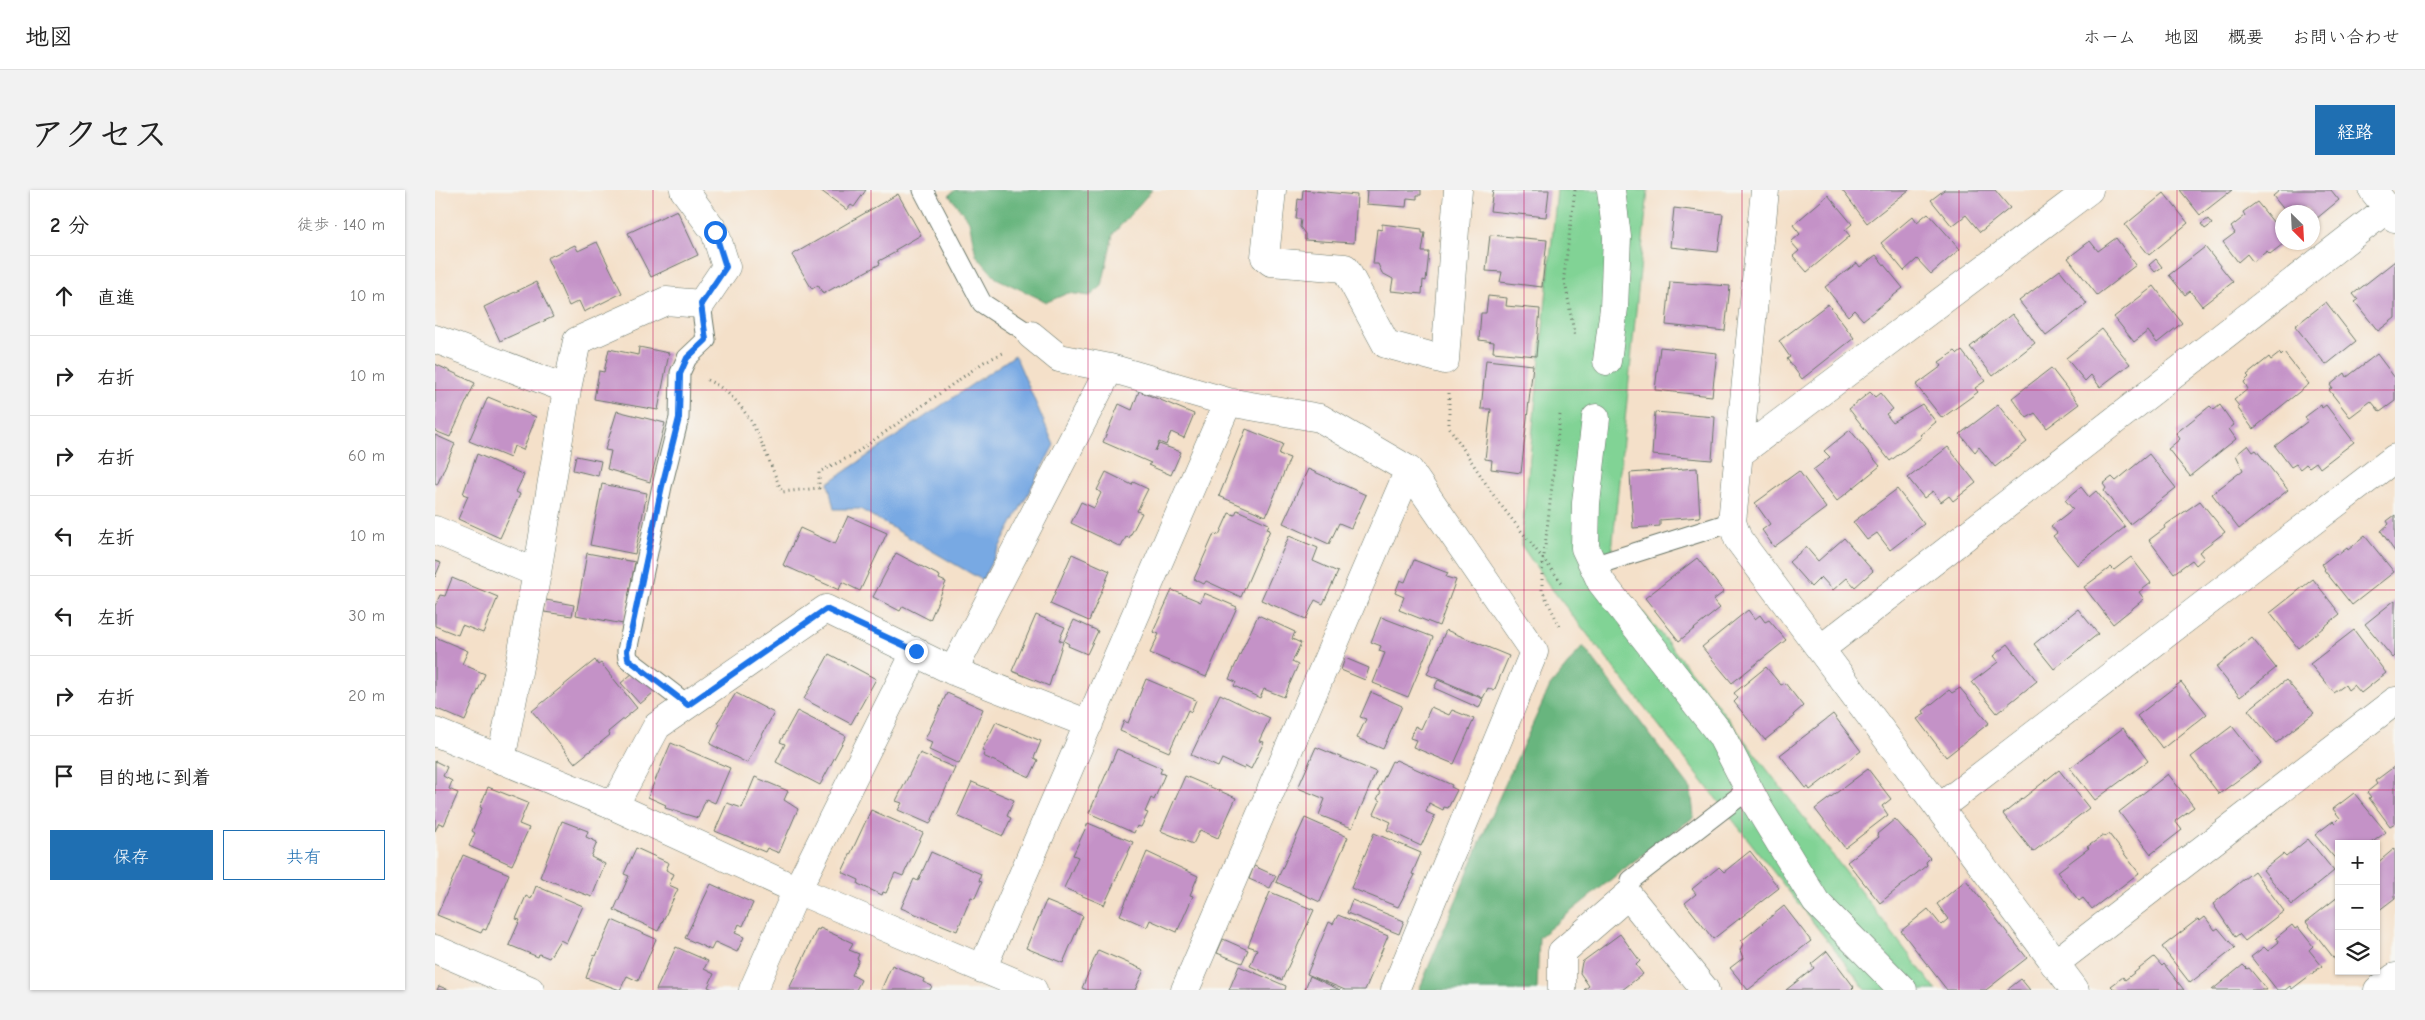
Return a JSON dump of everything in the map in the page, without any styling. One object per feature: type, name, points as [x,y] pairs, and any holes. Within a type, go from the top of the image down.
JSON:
[{"type":"street","points":[[501,760],[537,573],[567,389],[577,341],[666,301],[701,304],[726,267],[715,232],[684,190]]},
{"type":"street","points":[[1272,190],[1265,257],[1271,262],[1345,268],[1386,344],[1445,360],[1458,190]]},
{"type":"street","points":[[1607,361],[1614,308],[1617,237],[1611,190]]},
{"type":"street","points":[[1765,190],[1732,522],[1738,539],[1822,648],[2075,990]]},
{"type":"street","points":[[1740,453],[2089,190]]},
{"type":"street","points":[[1822,648],[2385,205]]},
{"type":"street","points":[[1031,335],[1059,358],[1110,368],[1228,402],[1320,418],[1409,470],[1534,652],[1395,990]]},
{"type":"street","points":[[435,339],[567,389]]},
{"type":"street","points":[[953,671],[1110,368]]},
{"type":"street","points":[[982,969],[1228,402]]},
{"type":"street","points":[[1596,418],[1586,503],[1585,548],[1601,582],[1721,735],[1791,863],[1816,902],[1903,990]]},
{"type":"street","points":[[1939,808],[2395,458]]},
{"type":"street","points":[[1185,990],[1409,470]]},
{"type":"street","points":[[435,530],[537,573]]},
{"type":"street","points":[[614,806],[657,726],[826,609],[916,651],[953,671],[1089,724]]},
{"type":"street","points":[[753,990],[797,890],[916,651]]},
{"type":"street","points":[[2054,964],[2395,701]]},
{"type":"street","points":[[435,732],[614,806],[797,890],[1033,990]]},
{"type":"street","points":[[1562,990],[1562,952],[1629,895],[1705,990]]},
{"type":"street","points":[[435,949],[530,990]]},
{"type":"street","points":[[2378,990],[2395,977]]},
{"type":"lane","points":[[923,190],[982,303],[1031,335]]},
{"type":"lane","points":[[688,705],[628,659],[627,651],[662,486],[679,418],[682,369],[687,358],[706,340],[701,304]]},
{"type":"lane","points":[[1593,566],[1732,522]]},
{"type":"lane","points":[[1629,895],[1631,880],[1749,789]]},
{"type":"path","points":[[1575,190],[1564,276],[1575,340]]},
{"type":"path","points":[[682,369],[712,382],[734,396],[745,410],[782,492],[819,488],[819,472],[853,454],[984,362],[1013,348],[1031,335]]},
{"type":"green space","points":[[955,190],[1152,190],[1113,234],[1102,286],[1090,296],[1068,293],[1047,302],[996,278],[976,255],[969,221],[949,195]]},
{"type":"green space","points":[[1557,190],[1648,190],[1610,571],[1710,695],[1936,990],[1866,990],[1548,584],[1521,545]]},
{"type":"green space","points":[[1583,646],[1691,789],[1694,817],[1634,861],[1539,937],[1537,990],[1419,990],[1493,811],[1550,686]]},
{"type":"water","points":[[1015,355],[1054,445],[982,580],[860,509],[834,509],[828,483]]},
{"type":"building","points":[[820,190],[866,190],[854,207],[851,205],[847,210]]},
{"type":"building","points":[[1303,190],[1357,195],[1354,243],[1305,240],[1305,234],[1300,227],[1301,219],[1296,219],[1298,199],[1302,200]]},
{"type":"building","points":[[1367,190],[1421,190],[1421,195],[1417,195],[1417,199],[1407,198],[1406,207],[1366,204]]},
{"type":"building","points":[[1493,190],[1549,190],[1546,217],[1490,211]]},
{"type":"building","points":[[1842,190],[1909,190],[1867,223]]},
{"type":"building","points":[[1944,190],[1995,190],[2010,208],[1980,232],[1966,215],[1952,226],[1931,200]]},
{"type":"building","points":[[2180,190],[2232,190],[2200,215]]},
{"type":"building","points":[[2280,190],[2331,190],[2339,200],[2320,216],[2320,205],[2280,205],[2273,196]]},
{"type":"building","points":[[2164,193],[2188,223],[2149,255],[2125,225]]},
{"type":"building","points":[[898,194],[921,235],[879,261],[880,264],[823,294],[818,285],[812,289],[792,255]]},
{"type":"building","points":[[1828,195],[1852,224],[1845,230],[1850,236],[1807,272],[1793,256],[1799,251],[1791,242],[1800,234],[1793,225]]},
{"type":"building","points":[[2257,202],[2275,224],[2275,250],[2270,254],[2267,251],[2253,262],[2247,254],[2238,262],[2223,242],[2235,233],[2231,227],[2245,216],[2243,212]]},
{"type":"building","points":[[1674,208],[1723,214],[1718,252],[1670,247]]},
{"type":"building","points":[[677,210],[698,255],[651,277],[628,233]]},
{"type":"building","points":[[1928,213],[1960,249],[1931,274],[1917,259],[1904,271],[1881,243],[1913,216],[1917,222]]},
{"type":"building","points":[[2208,219],[2212,224],[2205,229],[2201,224]]},
{"type":"building","points":[[1382,224],[1422,229],[1422,233],[1425,233],[1422,252],[1429,252],[1426,281],[1423,280],[1422,294],[1391,291],[1393,279],[1382,273],[1378,264],[1373,264],[1377,229],[1382,230]]},
{"type":"building","points":[[1490,235],[1547,240],[1542,287],[1500,282],[1502,272],[1486,271]]},
{"type":"building","points":[[2116,238],[2136,265],[2097,295],[2068,258],[2090,241],[2098,251]]},
{"type":"building","points":[[597,242],[622,293],[584,312],[579,301],[569,306],[547,258],[575,245],[578,251]]},
{"type":"building","points":[[2205,247],[2233,282],[2202,306],[2190,291],[2185,295],[2169,275]]},
{"type":"building","points":[[1876,255],[1903,288],[1863,320],[1854,310],[1848,316],[1825,287],[1857,263],[1860,267]]},
{"type":"building","points":[[2156,259],[2162,267],[2155,272],[2149,265]]},
{"type":"building","points":[[2395,261],[2395,318],[2378,331],[2355,302],[2358,300],[2353,294]]},
{"type":"building","points":[[2060,270],[2087,304],[2046,335],[2019,301]]},
{"type":"building","points":[[536,282],[553,317],[500,341],[484,307]]},
{"type":"building","points":[[1670,282],[1730,286],[1725,331],[1666,325]]},
{"type":"building","points":[[2154,286],[2182,323],[2157,343],[2148,331],[2134,342],[2114,317]]},
{"type":"building","points":[[1488,296],[1507,298],[1506,306],[1540,309],[1536,356],[1493,352],[1494,342],[1479,340],[1481,313],[1486,313]]},
{"type":"building","points":[[2326,302],[2356,341],[2326,365],[2295,326]]},
{"type":"building","points":[[1828,304],[1854,338],[1802,379],[1787,359],[1790,357],[1779,341]]},
{"type":"building","points":[[2012,314],[2035,343],[1993,376],[1970,347]]},
{"type":"building","points":[[2102,329],[2130,364],[2100,387],[2091,375],[2085,381],[2066,358]]},
{"type":"building","points":[[639,347],[669,353],[658,410],[594,399],[599,371],[604,372],[609,349],[638,355]]},
{"type":"building","points":[[1660,347],[1717,353],[1712,396],[1655,390]]},
{"type":"building","points":[[1955,351],[1958,354],[1962,351],[1985,381],[1975,388],[1978,392],[1942,418],[1916,385],[1942,366],[1939,362]]},
{"type":"building","points":[[2280,353],[2281,356],[2284,353],[2309,384],[2253,429],[2234,400],[2248,389],[2244,382],[2249,377],[2247,375],[2269,357],[2271,360]]},
{"type":"building","points":[[2377,354],[2395,378],[2395,401],[2380,412],[2371,401],[2350,417],[2329,390],[2332,388],[2330,385],[2345,373],[2347,377]]},
{"type":"building","points":[[1486,360],[1533,365],[1521,473],[1491,469],[1492,460],[1485,459],[1491,409],[1481,409]]},
{"type":"building","points":[[435,364],[475,383],[450,437],[435,431]]},
{"type":"building","points":[[2051,368],[2079,404],[2047,428],[2035,413],[2027,418],[2012,398]]},
{"type":"building","points":[[1139,391],[1194,414],[1184,438],[1171,432],[1166,445],[1159,442],[1155,451],[1159,444],[1181,452],[1171,475],[1148,465],[1151,463],[1103,442],[1119,404],[1132,410]]},
{"type":"building","points":[[1870,392],[1875,397],[1880,393],[1893,409],[1886,414],[1892,422],[1922,404],[1936,422],[1920,435],[1922,437],[1890,461],[1849,409]]},
{"type":"building","points":[[488,397],[536,417],[523,450],[514,446],[510,458],[469,441]]},
{"type":"building","points":[[1998,405],[2027,442],[1995,467],[1979,447],[1975,452],[1960,434]]},
{"type":"building","points":[[2220,405],[2234,425],[2229,429],[2236,439],[2190,476],[2168,449],[2180,439],[2176,433],[2210,406],[2214,410]]},
{"type":"building","points":[[2321,405],[2322,408],[2326,405],[2354,442],[2320,468],[2316,462],[2309,467],[2306,464],[2300,469],[2296,464],[2291,467],[2275,446],[2308,421],[2305,417]]},
{"type":"building","points":[[617,411],[665,423],[650,482],[607,469],[611,451],[605,450]]},
{"type":"building","points":[[1655,412],[1715,417],[1712,460],[1652,455]]},
{"type":"building","points":[[1246,429],[1283,444],[1279,454],[1290,458],[1266,516],[1219,496]]},
{"type":"building","points":[[1850,430],[1880,466],[1837,501],[1813,470],[1830,457],[1824,451]]},
{"type":"building","points":[[435,435],[455,444],[437,485],[435,484]]},
{"type":"building","points":[[2248,445],[2253,452],[2256,450],[2288,490],[2239,529],[2212,494],[2243,470],[2236,455]]},
{"type":"building","points":[[1948,447],[1976,483],[1953,501],[1949,496],[1941,502],[1933,491],[1924,498],[1908,478]]},
{"type":"building","points":[[477,454],[524,475],[516,492],[520,494],[500,538],[458,519],[468,496],[463,494]]},
{"type":"building","points":[[2149,454],[2176,488],[2130,524],[2104,491],[2106,488],[2103,484],[2112,477],[2116,481]]},
{"type":"building","points":[[576,456],[601,461],[598,476],[573,470]]},
{"type":"building","points":[[1697,468],[1700,517],[1660,520],[1660,526],[1633,528],[1630,473]]},
{"type":"building","points":[[1308,469],[1366,495],[1351,528],[1339,523],[1329,544],[1283,523]]},
{"type":"building","points":[[1799,471],[1826,508],[1774,547],[1762,530],[1770,524],[1755,503]]},
{"type":"building","points":[[1106,472],[1132,485],[1133,482],[1148,489],[1137,511],[1142,513],[1129,538],[1126,537],[1121,547],[1071,523],[1081,502],[1094,508],[1101,493],[1097,490]]},
{"type":"building","points":[[602,484],[647,493],[635,554],[590,545]]},
{"type":"building","points":[[2081,487],[2089,497],[2096,491],[2125,527],[2077,565],[2053,536],[2057,533],[2051,526],[2073,509],[2065,500]]},
{"type":"building","points":[[1897,489],[1924,524],[1890,550],[1877,533],[1867,540],[1853,522]]},
{"type":"building","points":[[2200,501],[2225,532],[2199,552],[2204,558],[2196,565],[2192,560],[2174,573],[2149,540],[2165,528],[2164,526]]},
{"type":"building","points":[[1237,510],[1269,524],[1267,529],[1270,530],[1241,597],[1206,581],[1204,584],[1194,579],[1214,534],[1219,535],[1229,513],[1235,515]]},
{"type":"building","points":[[2395,515],[2395,552],[2381,531],[2389,524],[2387,521]]},
{"type":"building","points":[[848,516],[887,533],[860,591],[842,582],[839,590],[783,565],[800,528],[835,544]]},
{"type":"building","points":[[1289,536],[1318,548],[1313,561],[1338,572],[1323,604],[1315,600],[1306,619],[1261,600]]},
{"type":"building","points":[[2365,536],[2394,572],[2352,605],[2324,570],[2322,564],[2336,553],[2338,555],[2347,548],[2348,550]]},
{"type":"building","points":[[1844,538],[1873,571],[1855,587],[1847,578],[1833,590],[1821,577],[1811,587],[1789,562],[1806,547],[1818,561]]},
{"type":"building","points":[[587,553],[635,562],[623,624],[576,615]]},
{"type":"building","points":[[896,553],[940,576],[939,579],[946,582],[930,620],[903,606],[900,611],[873,597]]},
{"type":"building","points":[[1072,554],[1110,571],[1089,621],[1050,604]]},
{"type":"building","points":[[2131,557],[2151,583],[2139,592],[2144,599],[2113,624],[2084,587],[2111,567],[2114,570]]},
{"type":"building","points":[[1697,558],[1724,592],[1713,600],[1720,608],[1679,641],[1645,598]]},
{"type":"building","points":[[1414,560],[1448,573],[1446,577],[1456,580],[1439,626],[1399,610],[1404,597],[1395,593],[1400,580],[1405,582]]},
{"type":"building","points":[[435,561],[441,563],[435,577]]},
{"type":"building","points":[[452,578],[498,597],[483,633],[462,625],[458,635],[435,626],[435,606],[440,595],[445,596]]},
{"type":"building","points":[[2313,579],[2340,614],[2298,648],[2270,613]]},
{"type":"building","points":[[1172,590],[1201,602],[1204,593],[1237,607],[1206,677],[1150,653],[1159,634],[1153,632]]},
{"type":"building","points":[[546,600],[574,605],[572,616],[544,612]]},
{"type":"building","points":[[2395,600],[2395,656],[2393,658],[2365,624]]},
{"type":"building","points":[[2078,609],[2098,634],[2054,669],[2034,644]]},
{"type":"building","points":[[1748,610],[1755,619],[1760,615],[1765,622],[1769,620],[1786,640],[1732,683],[1702,647]]},
{"type":"building","points":[[1036,615],[1065,627],[1059,640],[1063,642],[1049,686],[1012,671]]},
{"type":"building","points":[[1258,615],[1295,632],[1292,639],[1301,643],[1292,662],[1298,665],[1284,697],[1264,689],[1260,698],[1234,686],[1236,682],[1229,679]]},
{"type":"building","points":[[1381,617],[1433,637],[1408,697],[1373,683],[1385,653],[1379,651],[1381,646],[1371,642]]},
{"type":"building","points":[[1074,620],[1098,631],[1087,654],[1068,646],[1069,644],[1064,641]]},
{"type":"building","points":[[1446,630],[1509,656],[1494,691],[1488,688],[1483,698],[1427,674]]},
{"type":"building","points":[[2354,630],[2386,673],[2361,693],[2354,685],[2348,690],[2345,685],[2334,693],[2310,664]]},
{"type":"building","points":[[435,637],[468,651],[462,664],[485,674],[465,721],[435,708]]},
{"type":"building","points":[[2252,638],[2276,668],[2240,697],[2216,667]]},
{"type":"building","points":[[2008,644],[2037,681],[1997,713],[1972,682],[1998,662],[1993,656]]},
{"type":"building","points":[[829,654],[876,679],[851,724],[804,699]]},
{"type":"building","points":[[1345,658],[1369,668],[1365,680],[1341,670]]},
{"type":"building","points":[[595,660],[598,665],[601,663],[637,708],[608,732],[610,735],[575,763],[532,711]]},
{"type":"building","points":[[1766,667],[1781,685],[1785,683],[1803,706],[1793,715],[1794,717],[1765,740],[1734,702],[1738,698],[1734,693]]},
{"type":"building","points":[[633,673],[660,687],[640,704],[621,683]]},
{"type":"building","points":[[1146,679],[1196,700],[1191,712],[1188,710],[1169,752],[1120,731],[1124,721],[1128,723]]},
{"type":"building","points":[[1438,680],[1483,699],[1479,708],[1434,688]]},
{"type":"building","points":[[2286,680],[2314,713],[2276,743],[2248,710]]},
{"type":"building","points":[[2181,682],[2207,714],[2163,749],[2137,716]]},
{"type":"building","points":[[1960,688],[1989,723],[1946,757],[1917,719],[1925,714],[1923,711],[1949,690],[1952,693]]},
{"type":"building","points":[[1371,692],[1402,706],[1383,749],[1357,738],[1366,719],[1360,717]]},
{"type":"building","points":[[736,693],[774,713],[747,763],[710,744],[720,724],[717,723]]},
{"type":"building","points":[[947,693],[983,709],[959,764],[929,750],[932,742],[925,739]]},
{"type":"building","points":[[1220,694],[1270,718],[1259,741],[1264,742],[1251,769],[1246,766],[1244,769],[1222,759],[1218,767],[1191,755]]},
{"type":"building","points":[[1431,707],[1449,715],[1452,710],[1474,719],[1454,764],[1413,747],[1416,740],[1410,738],[1415,726],[1421,729]]},
{"type":"building","points":[[797,711],[846,736],[820,785],[776,762],[785,744],[780,742]]},
{"type":"building","points":[[1833,714],[1861,751],[1810,790],[1808,787],[1806,788],[1780,755]]},
{"type":"building","points":[[996,722],[1041,741],[1034,758],[1038,760],[1030,777],[983,756],[985,751],[982,750]]},
{"type":"building","points":[[2232,726],[2261,763],[2219,794],[2191,757]]},
{"type":"building","points":[[2123,728],[2148,761],[2095,800],[2070,768]]},
{"type":"building","points":[[671,743],[730,768],[715,803],[706,799],[698,818],[665,808],[666,805],[648,797]]},
{"type":"building","points":[[1316,747],[1376,772],[1352,828],[1319,815],[1325,799],[1298,788]]},
{"type":"building","points":[[1117,749],[1162,768],[1160,773],[1165,774],[1154,800],[1151,798],[1145,812],[1148,813],[1141,827],[1137,826],[1134,833],[1089,813]]},
{"type":"building","points":[[920,753],[955,768],[930,824],[898,810],[902,803],[896,801]]},
{"type":"building","points":[[1396,760],[1452,785],[1451,787],[1457,790],[1448,808],[1444,807],[1443,810],[1429,803],[1426,812],[1435,816],[1421,846],[1387,830],[1391,822],[1374,814],[1380,801],[1377,799],[1381,792],[1378,790],[1392,761]]},
{"type":"building","points":[[435,761],[447,767],[443,776],[452,781],[449,789],[458,793],[444,825],[439,823],[435,831]]},
{"type":"building","points":[[2395,766],[2395,823],[2390,826],[2369,798],[2371,797],[2367,792],[2377,784],[2375,781]]},
{"type":"building","points":[[1868,769],[1891,799],[1882,806],[1888,815],[1845,848],[1815,809]]},
{"type":"building","points":[[2059,770],[2089,808],[2033,852],[2003,814]]},
{"type":"building","points":[[2168,774],[2194,807],[2175,821],[2182,830],[2151,854],[2119,812]]},
{"type":"building","points":[[1185,776],[1236,798],[1218,838],[1200,830],[1193,844],[1161,831]]},
{"type":"building","points":[[755,777],[788,791],[784,800],[798,809],[779,853],[767,848],[765,852],[715,831],[727,803],[742,808]]},
{"type":"building","points":[[972,782],[1014,800],[1007,816],[1011,818],[1003,836],[957,816]]},
{"type":"building","points":[[488,787],[528,803],[519,824],[529,828],[512,865],[469,846],[475,833],[472,831],[482,808],[480,807]]},
{"type":"building","points":[[2354,793],[2386,832],[2375,840],[2335,840],[2335,858],[2315,835],[2340,818],[2333,809]]},
{"type":"building","points":[[871,810],[923,833],[903,876],[895,873],[886,893],[883,892],[882,895],[858,884],[859,880],[842,872]]},
{"type":"building","points":[[1305,818],[1348,837],[1320,902],[1276,882]]},
{"type":"building","points":[[1895,819],[1930,858],[1926,862],[1927,865],[1880,903],[1847,862],[1879,837],[1877,834]]},
{"type":"building","points":[[562,821],[588,831],[586,837],[597,842],[591,857],[605,864],[592,897],[540,877]]},
{"type":"building","points":[[1088,823],[1133,842],[1104,905],[1064,888],[1078,857],[1073,855]]},
{"type":"building","points":[[1374,833],[1421,853],[1412,874],[1415,875],[1398,907],[1351,888]]},
{"type":"building","points":[[2109,834],[2139,873],[2092,909],[2083,898],[2079,901],[2057,872],[2089,848],[2087,847],[2104,835],[2105,837]]},
{"type":"building","points":[[2308,839],[2334,871],[2292,905],[2263,870],[2283,854],[2286,857]]},
{"type":"building","points":[[636,848],[669,863],[666,870],[674,874],[669,885],[678,889],[658,931],[614,910],[629,876],[624,874]]},
{"type":"building","points":[[2395,848],[2395,898],[2380,909],[2380,885],[2380,861]]},
{"type":"building","points":[[1750,851],[1779,888],[1713,939],[1685,903],[1696,894],[1692,889],[1719,867],[1724,872]]},
{"type":"building","points":[[931,852],[981,874],[979,881],[982,882],[975,898],[971,897],[957,931],[901,908],[914,879],[918,881]]},
{"type":"building","points":[[1147,852],[1198,876],[1190,895],[1193,896],[1177,932],[1150,920],[1147,927],[1120,915]]},
{"type":"building","points":[[463,855],[509,874],[486,930],[483,929],[481,933],[437,915]]},
{"type":"building","points":[[1254,866],[1276,876],[1270,888],[1249,879]]},
{"type":"building","points":[[2254,871],[2284,911],[2245,941],[2239,934],[2235,937],[2213,904]]},
{"type":"building","points":[[1966,880],[2027,958],[1986,990],[1947,990],[1901,931],[1928,909],[1941,925],[1948,919],[1937,904]]},
{"type":"building","points":[[711,884],[753,903],[743,926],[739,924],[735,933],[744,937],[737,952],[715,942],[711,950],[685,938]]},
{"type":"building","points":[[536,886],[583,906],[566,943],[560,940],[549,958],[539,954],[538,957],[509,945],[520,920],[516,919],[526,896],[531,899]]},
{"type":"building","points":[[1270,892],[1314,910],[1282,980],[1250,966],[1257,949],[1248,946]]},
{"type":"building","points":[[2335,899],[2335,960],[2306,922]]},
{"type":"building","points":[[1352,900],[1404,921],[1399,934],[1347,913]]},
{"type":"building","points":[[1046,901],[1083,916],[1063,963],[1026,948]]},
{"type":"building","points":[[1784,906],[1811,941],[1748,990],[1730,968],[1743,958],[1740,950],[1743,944],[1741,941]]},
{"type":"building","points":[[1338,915],[1388,936],[1365,990],[1345,990],[1307,974],[1329,922],[1333,924]]},
{"type":"building","points":[[2205,917],[2215,930],[2218,928],[2235,948],[2190,983],[2162,947],[2198,919],[2200,921]]},
{"type":"building","points":[[612,920],[656,939],[638,981],[627,976],[620,990],[586,978],[594,955],[596,956]]},
{"type":"building","points":[[2292,925],[2295,929],[2298,927],[2313,946],[2309,950],[2322,966],[2292,989],[2290,986],[2285,990],[2277,990],[2251,957],[2264,947],[2268,951],[2279,942],[2276,938]]},
{"type":"building","points":[[820,928],[853,943],[849,950],[859,954],[857,959],[859,960],[852,975],[861,980],[856,990],[789,989],[817,929],[819,930]]},
{"type":"building","points":[[1620,934],[1640,961],[1636,965],[1643,974],[1622,990],[1584,990],[1589,986],[1580,973],[1582,962]]},
{"type":"building","points":[[1223,939],[1248,950],[1242,963],[1217,953]]},
{"type":"building","points":[[676,947],[708,961],[704,969],[714,974],[708,987],[715,990],[656,990]]},
{"type":"building","points":[[1098,950],[1144,970],[1135,990],[1087,990],[1082,988]]},
{"type":"building","points":[[1827,951],[1854,987],[1851,990],[1786,990],[1814,968],[1811,964]]},
{"type":"building","points":[[2154,957],[2162,966],[2164,964],[2184,990],[2115,990],[2111,986],[2123,977],[2125,980]]},
{"type":"building","points":[[892,965],[924,979],[923,982],[932,986],[930,990],[881,990]]},
{"type":"building","points":[[2243,965],[2247,969],[2249,968],[2267,990],[2212,990]]},
{"type":"building","points":[[1239,966],[1286,986],[1285,990],[1229,990]]},
{"type":"building","points":[[1310,976],[1340,990],[1305,989]]},
{"type":"building","points":[[2021,979],[2030,990],[2007,990]]},
{"type":"building","points":[[439,986],[449,990],[437,990]]},
{"type":"route","points":[[715,232],[726,267],[701,304],[706,340],[687,358],[680,374],[679,418],[662,486],[627,651],[628,659],[688,705],[826,609],[916,651]]}]
